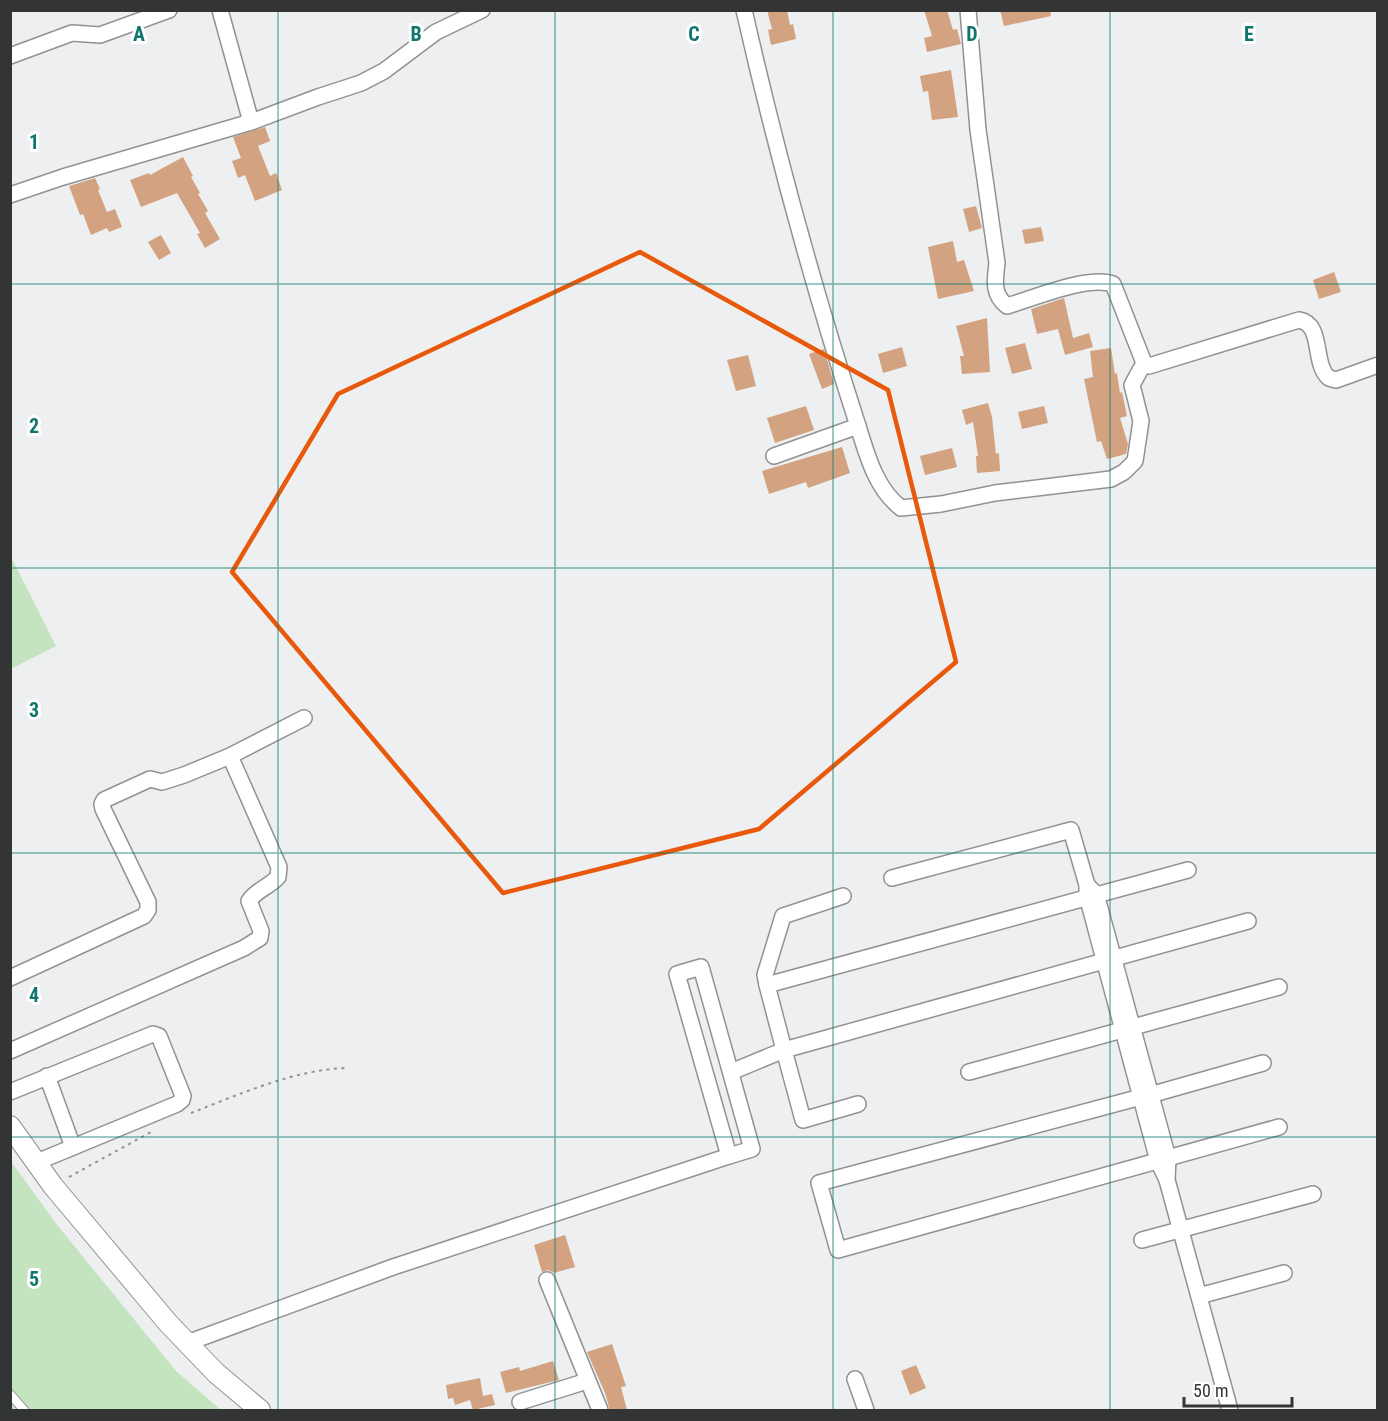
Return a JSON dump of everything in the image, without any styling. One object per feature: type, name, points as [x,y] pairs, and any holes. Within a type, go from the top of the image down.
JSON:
[{"type":"street","points":[[10,56],[72,33],[100,35],[169,10]]},
{"type":"street","points":[[220,10],[251,122]]},
{"type":"street","points":[[10,195],[63,177],[251,122],[373,78],[436,32],[482,10]]},
{"type":"street","points":[[744,10],[766,104],[819,298],[870,463],[886,495],[901,508],[942,504],[995,493],[1111,479],[1124,472],[1135,461],[1141,421],[1132,385],[1144,363]]},
{"type":"street","points":[[968,10],[978,130],[997,263],[995,283],[998,297],[1007,306],[1086,282],[1103,280],[1113,284],[1144,363],[1149,366],[1299,320],[1312,326],[1322,368],[1329,378],[1336,380],[1377,365]]},
{"type":"street","points":[[774,456],[858,426]]},
{"type":"street","points":[[10,978],[144,916],[148,910],[148,902],[103,809],[104,800],[147,780],[154,778],[162,782],[169,780],[230,756],[304,718]]},
{"type":"street","points":[[10,1051],[244,948],[261,938],[261,931],[249,901],[253,895],[268,887],[278,877],[279,867],[230,756]]},
{"type":"street","points":[[892,878],[1071,830],[1128,1029],[1230,1410]]},
{"type":"street","points":[[767,985],[1090,892],[1188,870]]},
{"type":"street","points":[[843,896],[783,916],[765,975],[803,1119],[858,1104]]},
{"type":"street","points":[[731,1072],[784,1050],[1248,921]]},
{"type":"street","points":[[187,1343],[393,1267],[753,1149],[701,967],[677,974],[729,1156]]},
{"type":"street","points":[[969,1072],[1279,987]]},
{"type":"street","points":[[10,1092],[153,1034],[159,1036],[183,1096],[177,1104],[37,1162]]},
{"type":"street","points":[[1263,1063],[819,1183],[838,1250],[1279,1127]]},
{"type":"street","points":[[47,1076],[73,1147]]},
{"type":"street","points":[[10,1126],[53,1185],[187,1343],[216,1373],[260,1410]]},
{"type":"street","points":[[1142,1240],[1313,1194]]},
{"type":"street","points":[[1199,1296],[1284,1273]]},
{"type":"street","points":[[547,1280],[600,1410]]},
{"type":"street","points":[[855,1379],[866,1410]]},
{"type":"street","points":[[520,1402],[587,1381]]},
{"type":"lane","points":[[10,1394],[24,1410]]},
{"type":"path","points":[[187,1114],[292,1077],[323,1069],[348,1068]]},
{"type":"path","points":[[53,1185],[157,1129]]},
{"type":"highlighted area","points":[[640,252],[888,390],[956,662],[759,829],[503,893],[232,572],[338,394]]},
{"type":"green space","points":[[10,555],[56,646],[11,669],[10,669]]},
{"type":"green space","points":[[10,1160],[58,1226],[176,1371],[221,1410],[11,1410]]},
{"type":"building","points":[[767,10],[787,10],[796,39],[771,45],[768,30],[772,29]]},
{"type":"building","points":[[924,10],[947,10],[953,30],[957,29],[961,44],[927,52],[924,38],[932,36]]},
{"type":"building","points":[[1000,10],[1050,10],[1051,16],[1004,26]]},
{"type":"building","points":[[951,70],[958,117],[932,120],[928,91],[923,92],[920,76]]},
{"type":"building","points":[[265,127],[270,141],[258,146],[270,176],[276,173],[282,190],[255,201],[245,175],[238,178],[232,161],[241,158],[233,137]]},
{"type":"building","points":[[183,157],[200,193],[198,194],[208,211],[205,213],[220,239],[205,248],[197,234],[200,233],[177,193],[141,207],[130,180],[149,173],[150,175]]},
{"type":"building","points":[[95,178],[107,212],[115,209],[122,227],[109,232],[107,228],[91,235],[83,214],[80,215],[69,186]]},
{"type":"building","points":[[976,206],[982,228],[969,232],[963,209]]},
{"type":"building","points":[[1041,227],[1044,241],[1025,244],[1022,230]]},
{"type":"building","points":[[161,235],[171,253],[159,260],[148,242]]},
{"type":"building","points":[[953,241],[957,262],[964,260],[974,291],[938,299],[928,247]]},
{"type":"building","points":[[1334,272],[1341,292],[1319,299],[1313,280]]},
{"type":"building","points":[[1064,298],[1073,338],[1089,333],[1093,347],[1065,355],[1058,329],[1037,334],[1031,309]]},
{"type":"building","points":[[987,318],[990,372],[962,374],[960,356],[964,356],[956,326]]},
{"type":"building","points":[[1025,343],[1032,369],[1012,374],[1005,348]]},
{"type":"building","points":[[902,347],[907,366],[883,373],[878,354]]},
{"type":"building","points":[[1111,348],[1115,374],[1117,373],[1127,416],[1120,418],[1128,444],[1126,454],[1107,459],[1101,441],[1097,442],[1084,379],[1093,377],[1090,351]]},
{"type":"building","points":[[824,349],[834,384],[822,389],[809,354]]},
{"type":"building","points":[[748,355],[756,386],[736,391],[727,360]]},
{"type":"building","points":[[988,403],[996,454],[999,453],[1000,471],[977,473],[976,456],[978,456],[973,422],[966,425],[962,410]]},
{"type":"building","points":[[806,406],[814,430],[775,443],[767,418]]},
{"type":"building","points":[[1044,406],[1048,423],[1022,429],[1018,412]]},
{"type":"building","points":[[842,447],[850,473],[808,488],[806,482],[769,494],[762,471]]},
{"type":"building","points":[[952,448],[957,467],[925,475],[920,456]]},
{"type":"building","points":[[565,1235],[575,1267],[554,1273],[548,1270],[542,1272],[534,1245]]},
{"type":"building","points":[[612,1344],[626,1386],[621,1387],[627,1410],[610,1410],[587,1352]]},
{"type":"building","points":[[553,1361],[559,1380],[506,1393],[500,1372],[519,1367],[520,1371]]},
{"type":"building","points":[[916,1365],[926,1388],[910,1395],[901,1371]]},
{"type":"building","points":[[480,1378],[483,1396],[492,1394],[495,1405],[473,1410],[470,1400],[455,1405],[453,1398],[448,1399],[446,1385]]}]
